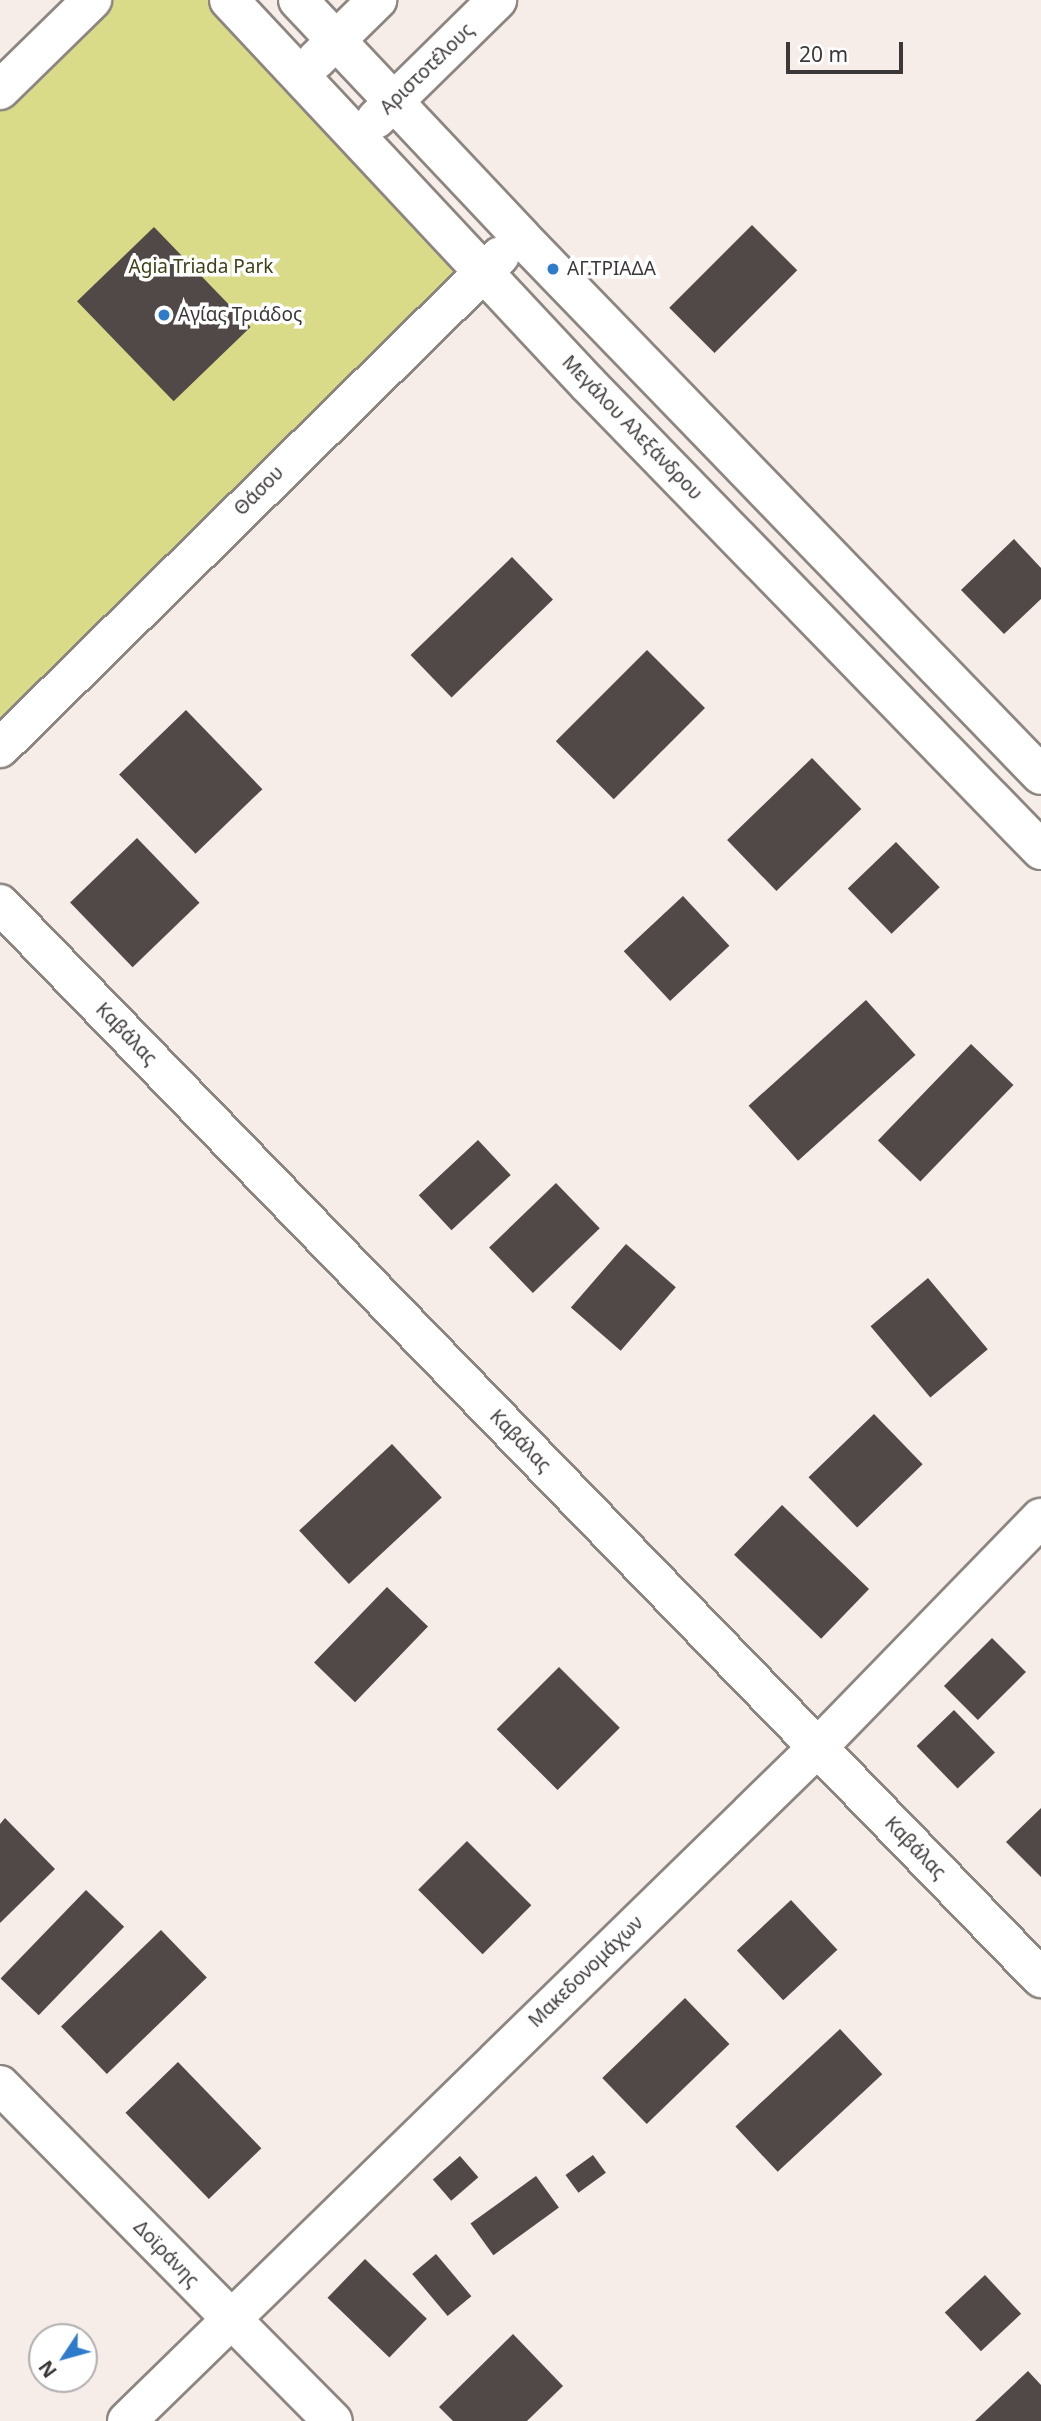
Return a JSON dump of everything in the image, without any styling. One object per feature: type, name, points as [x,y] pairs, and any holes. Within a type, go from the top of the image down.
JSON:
[{"type":"street","points":[[0,90],[92,0]]},
{"type":"street","name":"Μεγάλου Αλεξάνδρου","points":[[229,0],[481,272],[1041,850]]},
{"type":"street","points":[[298,0],[521,237],[1041,775]]},
{"type":"street","points":[[299,77],[377,0]]},
{"type":"street","name":"Αριστοτέλους","points":[[357,138],[497,0]]},
{"type":"street","name":"Θάσου","points":[[0,748],[481,272],[521,237]]},
{"type":"street","name":"Καβάλας","points":[[0,904],[1041,1978]]},
{"type":"street","name":"Μακεδονομάχων","points":[[127,2421],[817,1748],[1041,1518]]},
{"type":"street","name":"Δοϊράνης","points":[[0,2085],[333,2421]]},
{"type":"green space","name":"Agia Triada Park","points":[[92,0],[229,0],[481,272],[0,748],[0,90]]},
{"type":"building","points":[[752,225],[797,270],[715,353],[669,308]]},
{"type":"building","name":"Αγίας Τριάδος","points":[[154,227],[251,327],[174,401],[77,301]]},
{"type":"building","points":[[1014,539],[1041,568],[1041,599],[1004,634],[961,590]]},
{"type":"building","points":[[512,557],[553,599],[452,697],[411,655]]},
{"type":"building","points":[[647,650],[705,708],[614,799],[556,741]]},
{"type":"building","points":[[186,710],[262,789],[196,854],[119,775]]},
{"type":"building","points":[[812,758],[861,809],[776,891],[727,840]]},
{"type":"building","points":[[137,838],[200,903],[133,967],[70,903]]},
{"type":"building","points":[[896,842],[940,887],[892,934],[848,889]]},
{"type":"building","points":[[683,896],[729,946],[670,1001],[624,951]]},
{"type":"building","points":[[866,1000],[916,1055],[798,1161],[749,1106]]},
{"type":"building","points":[[971,1044],[1013,1085],[920,1181],[878,1140]]},
{"type":"building","points":[[478,1140],[511,1175],[451,1230],[419,1195]]},
{"type":"building","points":[[556,1183],[600,1228],[533,1293],[489,1248]]},
{"type":"building","points":[[626,1244],[676,1287],[621,1351],[571,1307]]},
{"type":"building","points":[[928,1278],[988,1349],[930,1397],[871,1326]]},
{"type":"building","points":[[874,1414],[923,1464],[857,1528],[809,1477]]},
{"type":"building","points":[[392,1444],[442,1497],[349,1584],[299,1531]]},
{"type":"building","points":[[782,1505],[869,1589],[821,1639],[734,1555]]},
{"type":"building","points":[[387,1587],[428,1627],[355,1702],[314,1663]]},
{"type":"building","points":[[992,1638],[1026,1672],[978,1720],[944,1686]]},
{"type":"building","points":[[559,1667],[620,1728],[558,1790],[497,1729]]},
{"type":"building","points":[[954,1710],[995,1752],[958,1789],[917,1746]]},
{"type":"building","points":[[1041,1808],[1041,1877],[1006,1842]]},
{"type":"building","points":[[5,1818],[55,1869],[0,1923],[0,1824]]},
{"type":"building","points":[[467,1841],[531,1905],[483,1954],[418,1890]]},
{"type":"building","points":[[86,1890],[124,1927],[39,2015],[1,1978]]},
{"type":"building","points":[[791,1900],[837,1950],[783,2000],[737,1950]]},
{"type":"building","points":[[161,1930],[207,1977],[107,2074],[61,2027]]},
{"type":"building","points":[[685,1998],[729,2044],[647,2124],[602,2078]]},
{"type":"building","points":[[840,2029],[882,2074],[778,2172],[735,2127]]},
{"type":"building","points":[[178,2062],[261,2148],[209,2199],[125,2113]]},
{"type":"building","points":[[593,2155],[606,2173],[578,2193],[565,2175]]},
{"type":"building","points":[[460,2156],[478,2177],[451,2201],[433,2180]]},
{"type":"building","points":[[536,2176],[559,2208],[493,2255],[470,2224]]},
{"type":"building","points":[[436,2254],[471,2296],[448,2316],[412,2274]]},
{"type":"building","points":[[365,2259],[427,2319],[389,2358],[327,2298]]},
{"type":"building","points":[[985,2275],[1021,2314],[981,2351],[945,2313]]},
{"type":"building","points":[[513,2334],[563,2386],[527,2421],[453,2421],[439,2407]]},
{"type":"building","points":[[1028,2371],[1041,2385],[1041,2421],[975,2421]]},
{"type":"place","name":"ΑΓ.ΤΡΙΑΔΑ","points":[[553,269]]},
{"type":"place","name":"Αγίας Τριάδος","points":[[164,315]]}]
